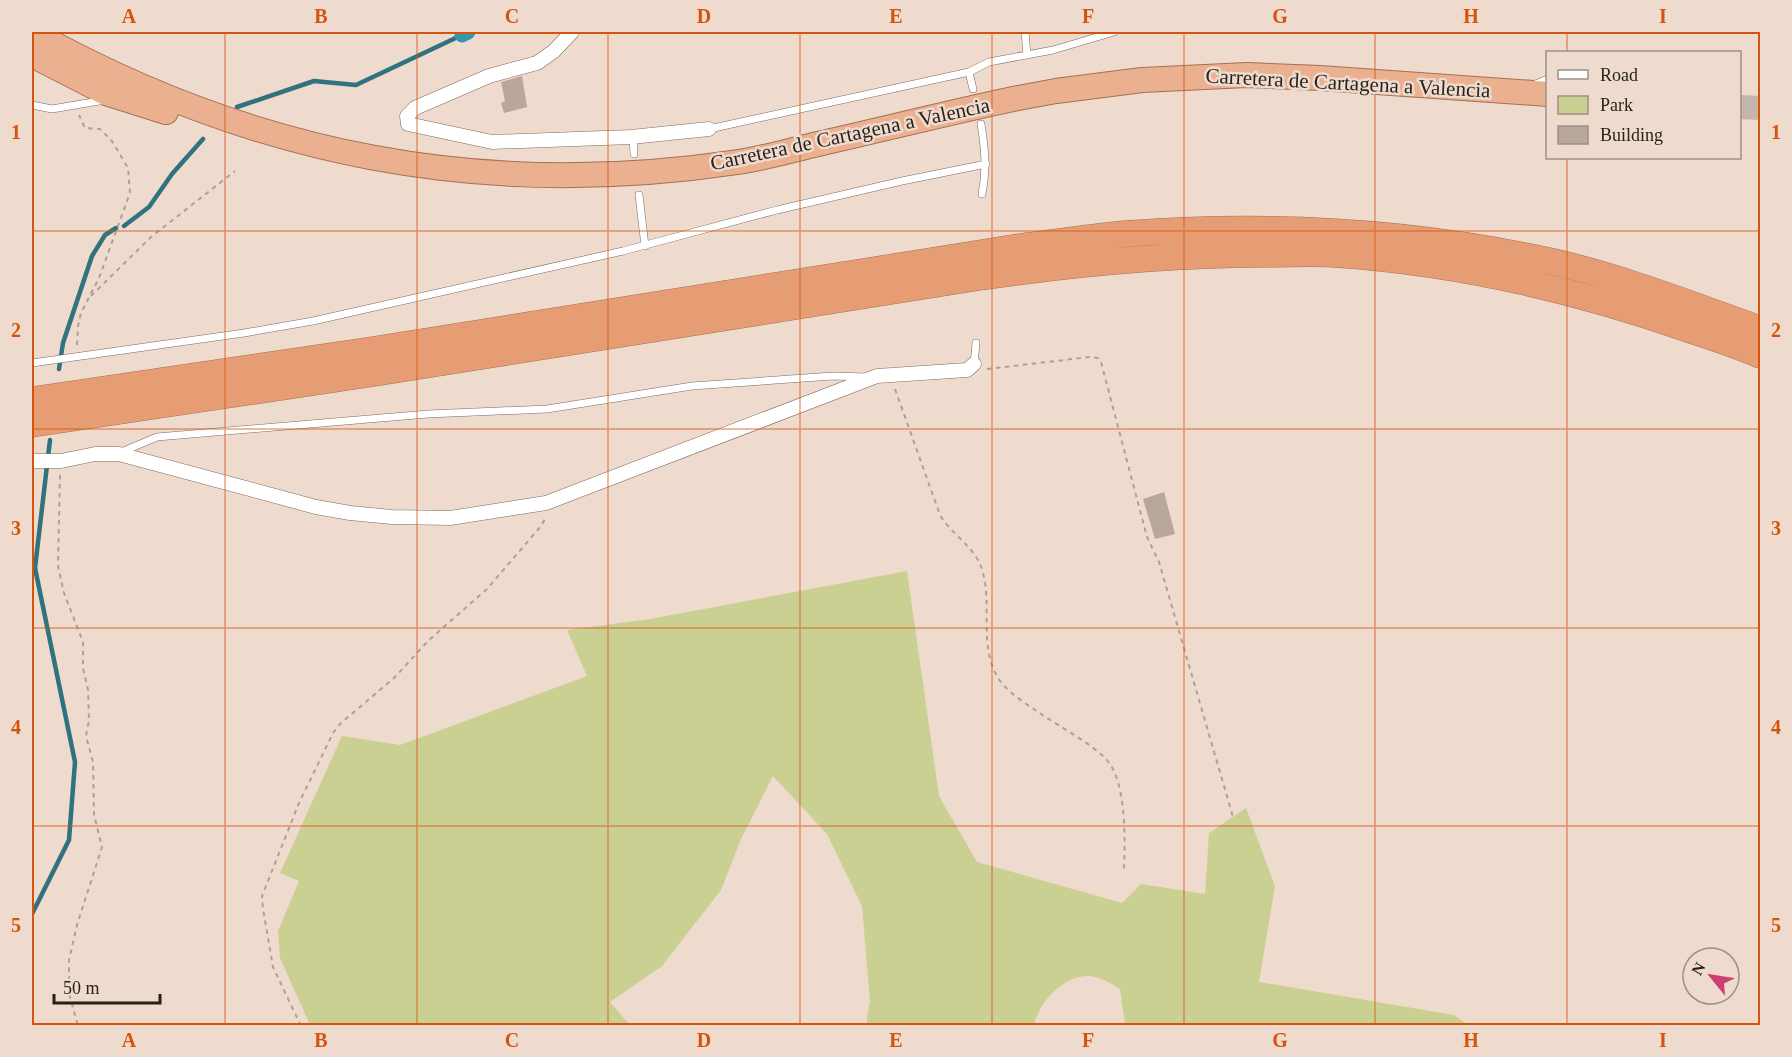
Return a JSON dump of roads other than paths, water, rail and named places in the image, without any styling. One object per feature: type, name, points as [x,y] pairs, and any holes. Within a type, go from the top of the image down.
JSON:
[{"type":"highway","name":"Carretera de Cartagena a Valencia","points":[[32,32],[81,60],[136,85],[236,122],[290,139],[396,163],[510,174],[573,176],[667,170],[741,161],[1056,91],[1194,76],[1247,75],[1320,78],[1546,94]]},
{"type":"highway","points":[[42,32],[81,60]]},
{"type":"highway","points":[[32,55],[113,96],[249,139],[348,165],[495,185],[551,186],[683,179],[812,157],[857,135]]},
{"type":"highway","points":[[32,424],[77,405],[396,346],[1015,248],[1124,234],[1191,231],[1343,231],[1413,237],[1485,248],[1556,263],[1640,286],[1761,329]]},
{"type":"highway","points":[[32,400],[77,405],[386,372],[1040,268],[1206,254],[1332,254],[1398,260],[1464,270],[1549,287],[1647,315],[1761,355]]},
{"type":"street","points":[[572,32],[554,51],[537,63],[489,76],[415,108],[407,116],[408,124],[492,142],[633,137],[709,129]]},
{"type":"street","points":[[32,461],[61,461],[94,454],[119,453],[316,507],[392,517],[450,518],[546,503],[872,378],[967,370],[974,364]]},
{"type":"lane","points":[[1025,32],[1027,55]]},
{"type":"lane","points":[[709,129],[969,72],[989,62],[1053,50],[1114,32]]},
{"type":"lane","points":[[969,72],[973,89]]},
{"type":"lane","points":[[1517,91],[1546,80]]},
{"type":"lane","points":[[32,105],[52,109],[103,101],[113,96]]},
{"type":"lane","points":[[981,124],[986,164],[982,194]]},
{"type":"lane","points":[[633,137],[634,154]]},
{"type":"lane","points":[[32,363],[314,321],[645,246],[777,210],[986,164]]},
{"type":"lane","points":[[639,195],[645,246]]},
{"type":"lane","points":[[974,364],[976,343]]},
{"type":"lane","points":[[119,453],[157,437],[429,414],[547,409],[692,386],[855,375],[872,378]]},
{"type":"waterway","points":[[462,35],[468,32]]},
{"type":"waterway","points":[[237,107],[314,81],[356,85],[462,35]]},
{"type":"waterway","points":[[124,226],[149,207],[172,174],[203,139]]},
{"type":"waterway","points":[[59,369],[63,343],[92,256],[105,235],[116,228]]},
{"type":"waterway","points":[[32,914],[69,840],[75,762],[35,568],[50,440]]},
{"type":"tunnel","points":[[1741,107],[1760,108]]}]
